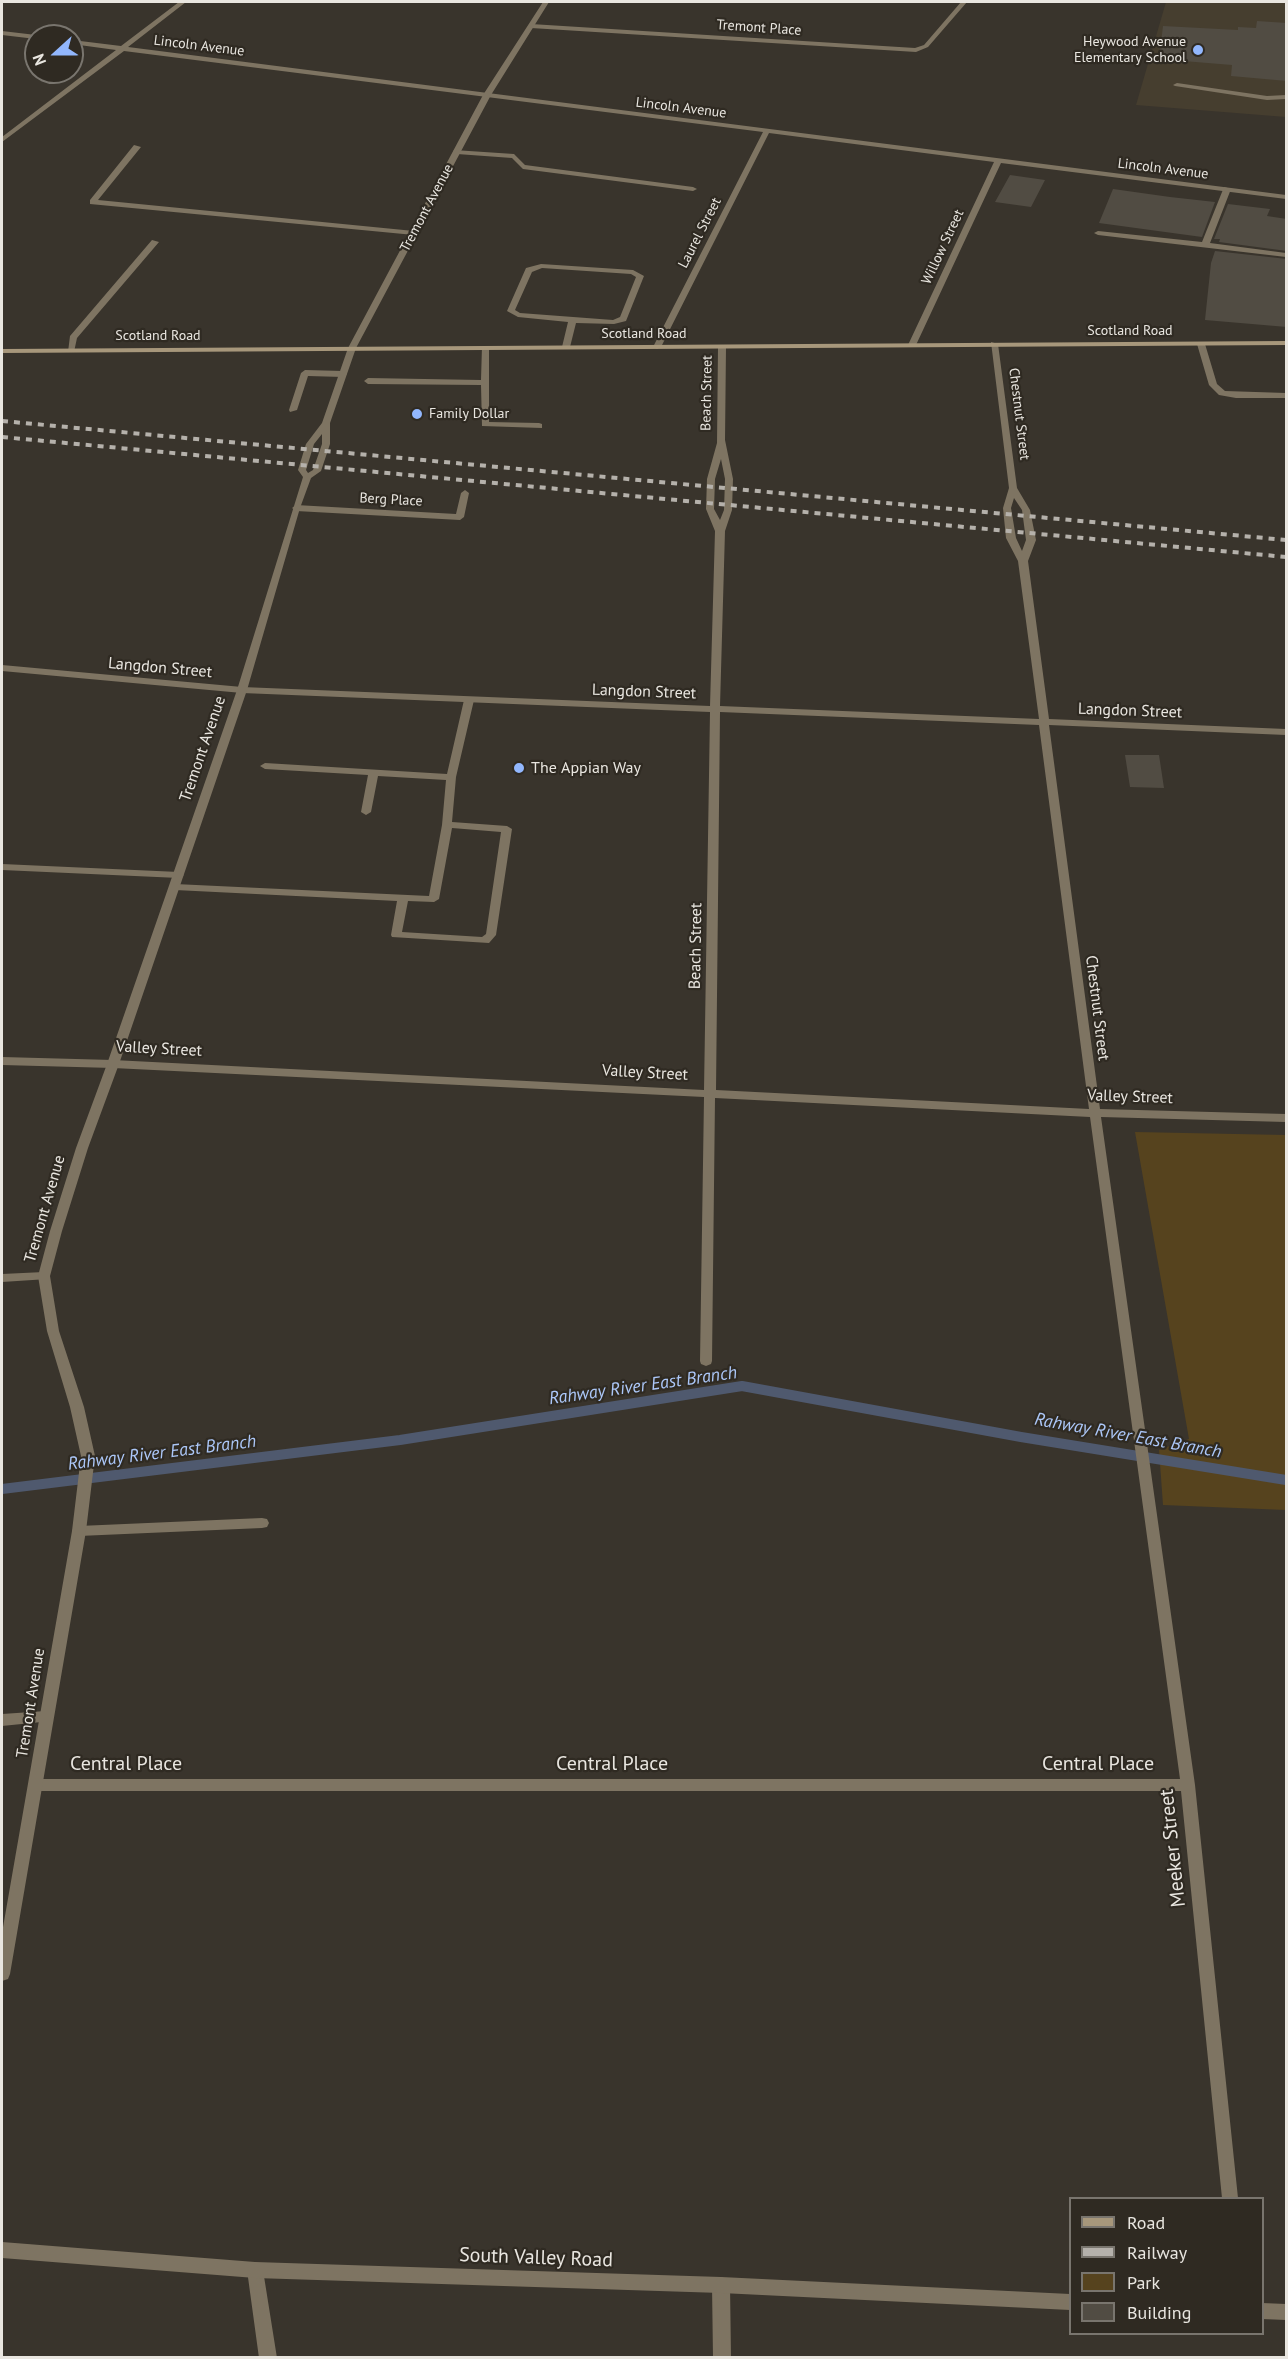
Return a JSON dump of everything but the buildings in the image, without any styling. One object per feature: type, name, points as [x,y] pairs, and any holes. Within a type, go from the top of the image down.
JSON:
[{"type":"main road","name":"Scotland Road","points":[[2,351],[1287,343]]},
{"type":"street","points":[[2,140],[183,2]]},
{"type":"street","name":"Tremont Avenue","points":[[307,477],[303,470],[310,444],[326,423],[352,348],[487,95],[546,2]]},
{"type":"street","name":"Tremont Place","points":[[531,26],[916,50],[926,46],[964,2]]},
{"type":"street","points":[[2,33],[24,36]]},
{"type":"street","name":"Lincoln Avenue","points":[[84,44],[1287,197]]},
{"type":"street","points":[[1177,85],[1267,98],[1287,97]]},
{"type":"street","name":"Laurel Street","points":[[657,347],[766,130]]},
{"type":"street","points":[[137,147],[93,201],[414,233]]},
{"type":"street","points":[[457,152],[514,156],[523,167],[693,189]]},
{"type":"street","name":"Willow Street","points":[[912,345],[999,160]]},
{"type":"street","points":[[1204,245],[1227,189]]},
{"type":"street","points":[[1098,233],[1287,255]]},
{"type":"street","points":[[71,350],[73,338],[155,242]]},
{"type":"street","points":[[541,266],[633,272],[640,276],[623,318],[614,322],[573,321],[518,315],[511,310],[529,270],[541,266]]},
{"type":"street","points":[[566,347],[573,321]]},
{"type":"street","name":"Chestnut Street","points":[[994,344],[1013,488],[1026,510],[1031,540],[1023,561]]},
{"type":"street","points":[[1201,344],[1213,385],[1222,393],[1287,396]]},
{"type":"street","name":"Beach Street","points":[[706,1361],[715,710],[720,531],[728,510],[728,489],[721,440],[723,347]]},
{"type":"street","points":[[485,348],[485,424],[539,426]]},
{"type":"street","points":[[293,410],[305,373],[343,374]]},
{"type":"street","points":[[368,381],[486,383]]},
{"type":"street","name":"Tremont Avenue","points":[[2,1974],[79,1531],[88,1456],[77,1407],[52,1331],[44,1276],[82,1148],[243,690],[296,508],[307,477],[317,471],[326,444],[326,423]]},
{"type":"street","name":"Beach Street","points":[[720,531],[710,509],[711,479],[721,440]]},
{"type":"street","name":"Chestnut Street","points":[[1013,488],[1007,508],[1011,538],[1023,561],[1095,1113],[1149,1494]]},
{"type":"street","name":"Berg Place","points":[[296,508],[460,517],[465,493]]},
{"type":"street","name":"Langdon Street","points":[[2,668],[243,690],[1287,732]]},
{"type":"street","points":[[175,887],[434,900],[447,825],[451,777],[468,700]]},
{"type":"street","points":[[265,766],[451,777]]},
{"type":"street","points":[[366,812],[374,772]]},
{"type":"street","points":[[403,898],[396,934],[485,941],[491,935],[507,829],[447,825]]},
{"type":"street","points":[[2,867],[179,875]]},
{"type":"street","name":"Valley Street","points":[[2,1061],[113,1064],[711,1092],[1095,1113],[1287,1118]]},
{"type":"street","points":[[2,1278],[44,1276]]},
{"type":"street","name":"Meeker Street","points":[[1149,1494],[1188,1785],[1230,2197]]},
{"type":"street","points":[[79,1531],[262,1523]]},
{"type":"street","points":[[2,1720],[46,1717]]},
{"type":"street","name":"Central Place","points":[[35,1785],[1188,1785]]},
{"type":"street","name":"South Valley Road","points":[[2,2250],[255,2270],[721,2285],[1069,2302]]},
{"type":"street","points":[[255,2270],[268,2358]]},
{"type":"street","points":[[721,2285],[722,2358]]},
{"type":"street","points":[[1264,2311],[1287,2312]]},
{"type":"shaded area","points":[[1166,2],[1286,2],[1286,117],[1136,105]]},
{"type":"green space","points":[[1135,1132],[1286,1135],[1286,1510],[1163,1505],[1159,1450],[1189,1439]]},
{"type":"waterway","name":"Rahway River East Branch","points":[[2,1489],[400,1440],[742,1386],[1021,1437],[1286,1480]]},
{"type":"railway","points":[[2,421],[1286,540]]},
{"type":"railway","points":[[2,437],[1286,557]]},
{"type":"place","name":"Heywood Avenue Elementary School","points":[[1198,50]]},
{"type":"place","name":"Family Dollar","points":[[417,414]]},
{"type":"place","name":"The Appian Way","points":[[519,768]]}]
